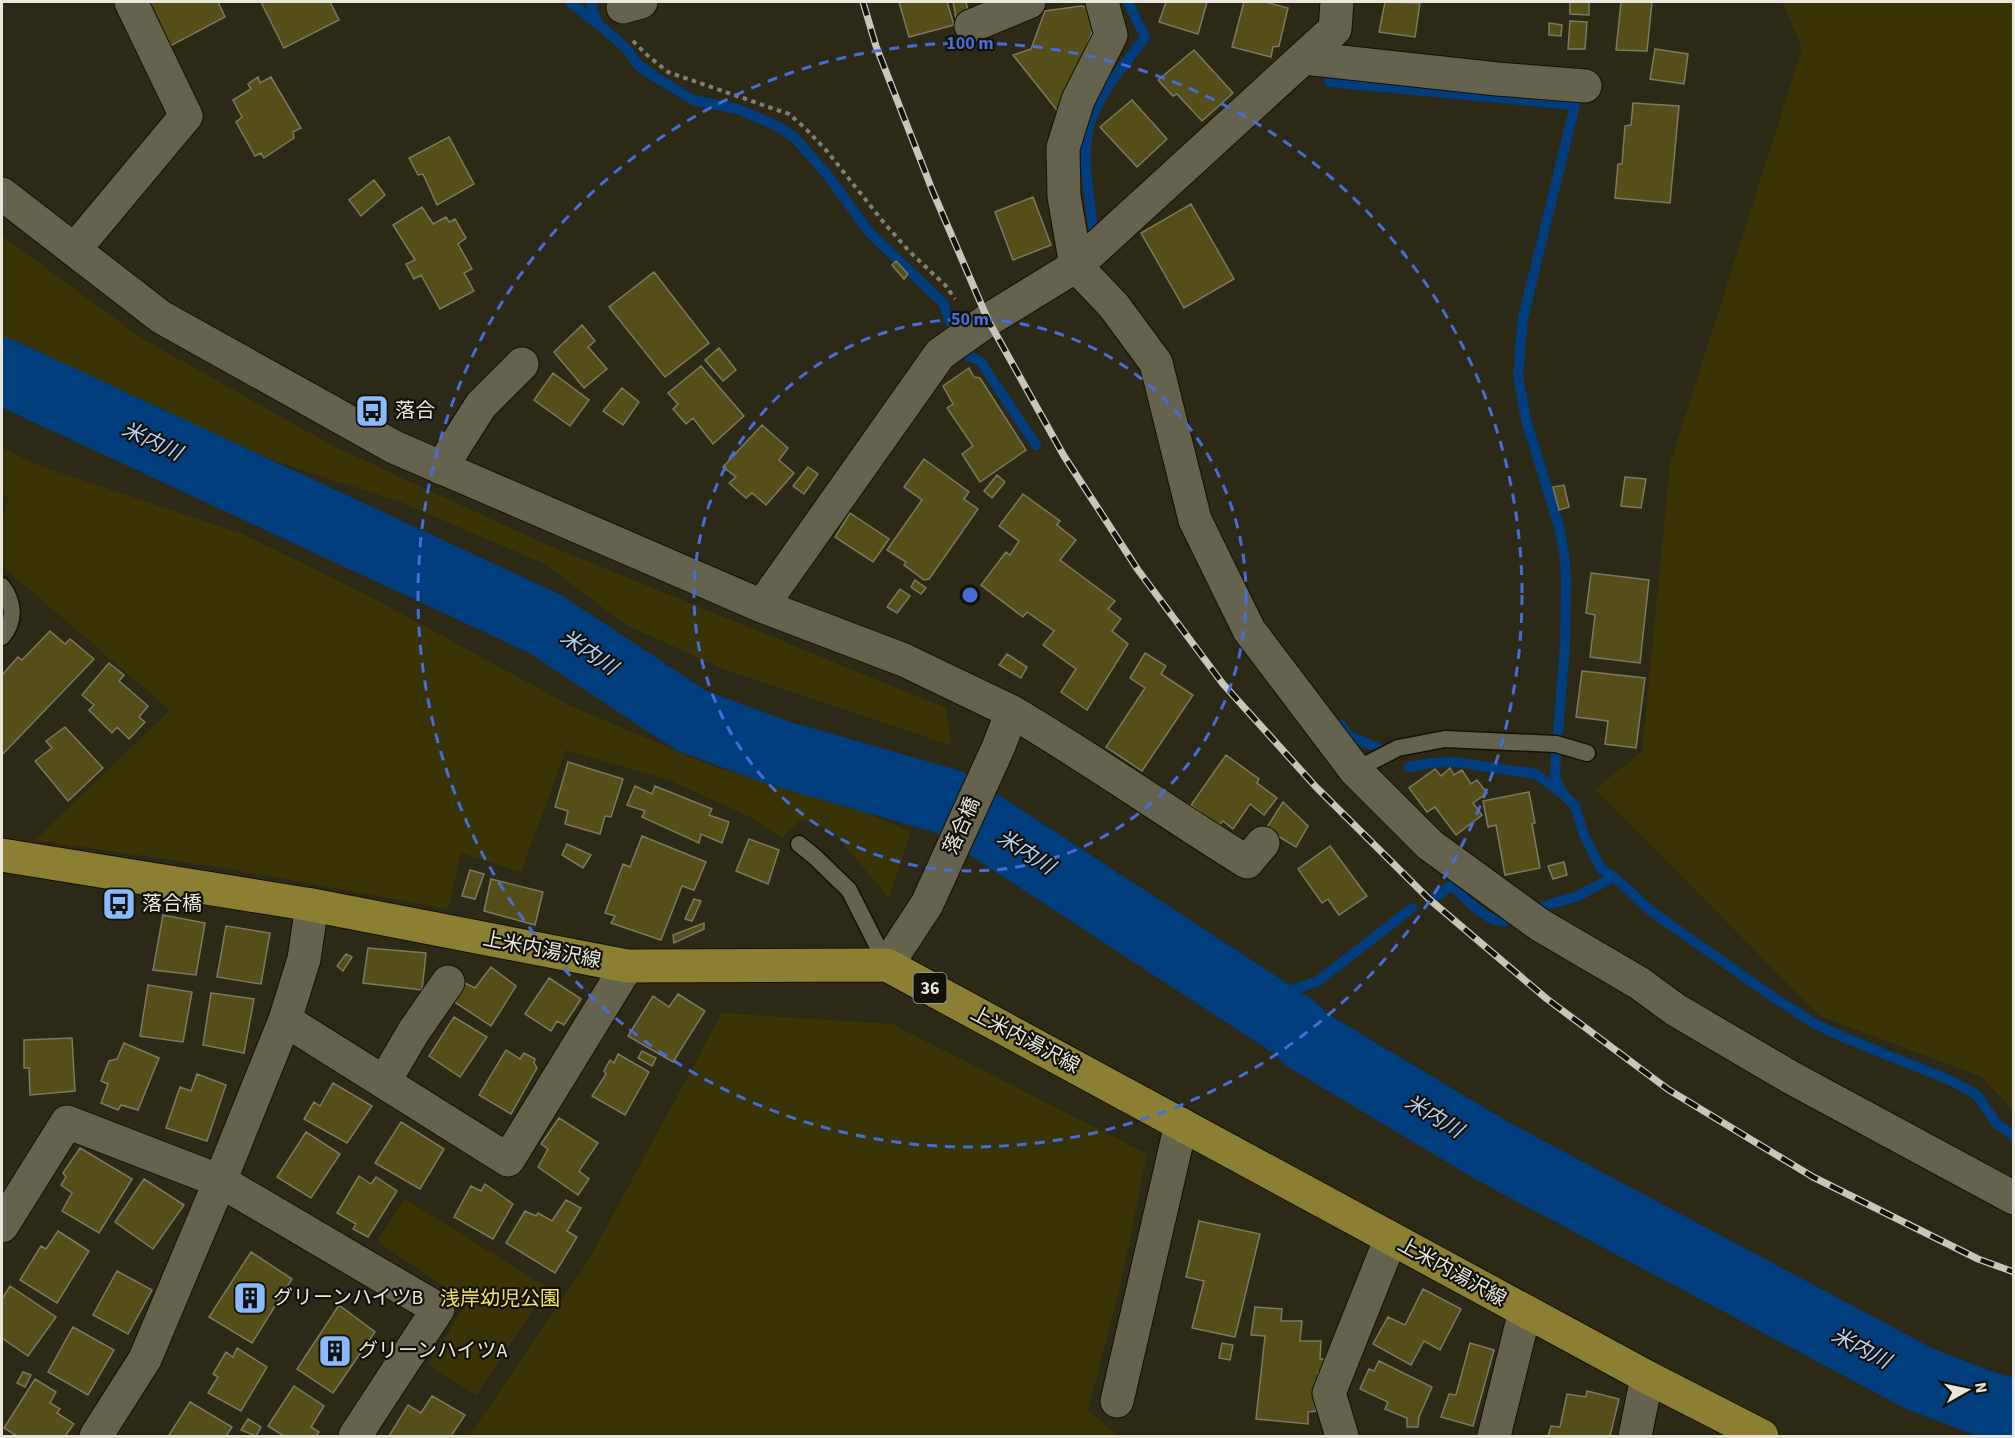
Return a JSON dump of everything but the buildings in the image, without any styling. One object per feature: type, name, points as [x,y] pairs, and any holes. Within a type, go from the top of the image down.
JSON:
[{"type":"main road","name":"上米内湯沢線","points":[[2,855],[312,905],[627,966],[887,965],[1762,1437]]},
{"type":"street","points":[[75,249],[186,116],[131,2]]},
{"type":"street","points":[[971,26],[1029,2]]},
{"type":"street","points":[[1102,2],[1111,35],[1078,100],[1063,148],[1064,196],[1076,266],[1114,306],[1156,363],[1196,520],[1249,630],[1355,770],[1430,845],[1540,925],[1639,983],[1676,1010],[1790,1077],[2013,1198]]},
{"type":"street","points":[[762,606],[940,354],[967,334],[1076,266],[1335,29],[1337,2]]},
{"type":"street","points":[[1304,58],[1585,86]]},
{"type":"street","points":[[2,194],[161,317],[394,447],[762,606],[904,660],[1012,712],[1079,752],[1174,817],[1247,862],[1263,843]]},
{"type":"street","points":[[441,468],[481,405],[522,364]]},
{"type":"street","name":"落合橋","points":[[887,965],[927,904],[1012,712]]},
{"type":"street","points":[[96,1437],[145,1359],[220,1181],[285,1020],[304,958],[312,905]]},
{"type":"street","points":[[285,1020],[508,1160],[627,966]]},
{"type":"street","points":[[384,1082],[414,1031],[448,982]]},
{"type":"street","points":[[2,1226],[67,1122],[220,1181],[438,1309],[355,1437]]},
{"type":"street","points":[[1116,1401],[1181,1124]]},
{"type":"street","points":[[1342,1437],[1329,1393],[1391,1238]]},
{"type":"street","points":[[1494,1437],[1525,1311]]},
{"type":"street","points":[[1635,1437],[1647,1377]]},
{"type":"lane","points":[[2,586],[8,595],[12,618],[9,629],[2,637]]},
{"type":"lane","points":[[1355,770],[1398,748],[1445,739],[1556,744],[1587,753]]},
{"type":"lane","points":[[799,844],[815,856],[849,890],[887,965]]},
{"type":"path","points":[[632,4],[621,19],[624,31],[647,55],[668,72],[789,114],[807,129],[885,224],[946,286],[959,305],[967,334]]},
{"type":"green space","points":[[1783,2],[2013,2],[2013,1111],[1982,1077],[1820,1016],[1595,789],[1642,752],[1670,464],[1802,49]]},
{"type":"green space","points":[[2,236],[143,339],[335,447],[543,543],[946,708],[952,746],[723,669],[626,625],[545,564],[400,502],[278,462],[104,388],[33,350],[2,337]]},
{"type":"green space","points":[[2,447],[32,463],[243,534],[375,599],[571,706],[717,768],[816,792],[911,832],[889,898],[833,832],[802,819],[782,838],[750,817],[669,780],[566,750],[521,872],[461,853],[448,909],[218,867],[35,840],[170,710],[2,566],[2,517],[9,498],[2,493]]},
{"type":"green space","points":[[722,1013],[892,1024],[1147,1154],[1121,1283],[1088,1410],[1118,1436],[469,1436],[587,1263]]},
{"type":"green space","name":"浅岸幼児公園","points":[[405,1199],[548,1288],[476,1395],[428,1365],[467,1302],[377,1241]]},
{"type":"waterway","points":[[570,2],[596,23]]},
{"type":"waterway","points":[[591,2],[597,23],[627,49],[638,65],[657,78],[693,100],[738,109],[779,127],[795,138],[829,177],[869,232],[943,303],[952,327]]},
{"type":"waterway","points":[[1093,227],[1086,172],[1088,131],[1102,96],[1145,37],[1128,2]]},
{"type":"waterway","points":[[1329,82],[1575,105],[1523,318],[1518,375],[1526,420],[1559,527],[1564,552],[1565,646],[1558,732]]},
{"type":"waterway","points":[[967,355],[980,361],[1036,445]]},
{"type":"waterway","name":"米内川","points":[[2,371],[545,624],[692,721],[779,753],[949,802],[1295,1028],[1307,1040],[1496,1153],[1920,1379],[1991,1406],[2014,1412]]},
{"type":"waterway","points":[[1341,725],[1348,735],[1380,749]]},
{"type":"waterway","points":[[1556,753],[1555,778],[1562,792]]},
{"type":"waterway","points":[[1409,767],[1454,762],[1536,774],[1575,806],[1583,833],[1601,869],[1614,877]]},
{"type":"waterway","points":[[1546,905],[1576,897],[1614,877],[1651,911],[1815,1024],[1952,1081],[1977,1095],[1997,1124],[2014,1136]]},
{"type":"waterway","points":[[1434,899],[1451,885],[1490,918],[1505,922]]},
{"type":"waterway","points":[[1248,997],[1275,996],[1318,981],[1412,908]]},
{"type":"railway","points":[[863,2],[876,46],[933,192],[988,320],[1064,456],[1138,570],[1223,684],[1316,787],[1429,899],[1547,999],[1669,1090],[1813,1177],[1978,1259],[2014,1272]]},
{"type":"place","name":"落合","points":[[372,411]]},
{"type":"place","name":"落合橋","points":[[119,904]]},
{"type":"place","name":"グリーンハイツB","points":[[250,1298]]},
{"type":"place","name":"グリーンハイツA","points":[[335,1351]]}]
